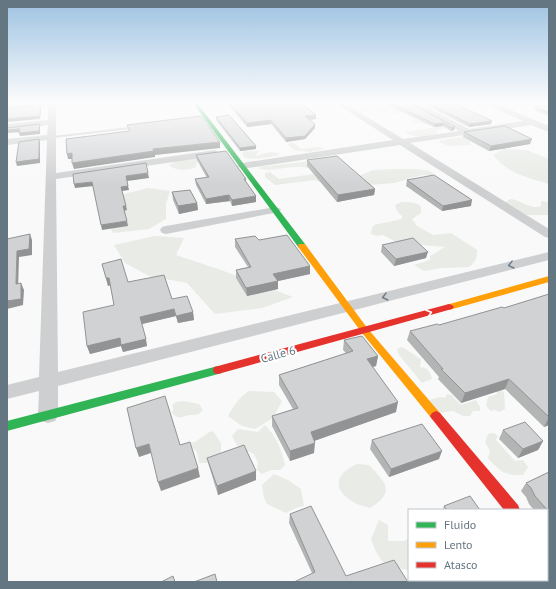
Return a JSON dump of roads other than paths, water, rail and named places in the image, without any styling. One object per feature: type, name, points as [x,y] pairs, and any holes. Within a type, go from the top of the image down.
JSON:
[{"type":"street","points":[[48,415],[50,177],[52,130]]},
{"type":"street","points":[[215,130],[365,331],[512,509]]},
{"type":"street","points":[[383,130],[549,234]]},
{"type":"street","points":[[242,166],[478,130]]},
{"type":"street","points":[[7,142],[53,137]]},
{"type":"street","points":[[50,177],[230,151]]},
{"type":"street","points":[[166,230],[275,210]]},
{"type":"street","points":[[7,392],[549,256]]},
{"type":"street","name":"Calle 6","points":[[7,426],[365,331],[549,279]]},
{"type":"lane","points":[[53,137],[108,130]]}]
